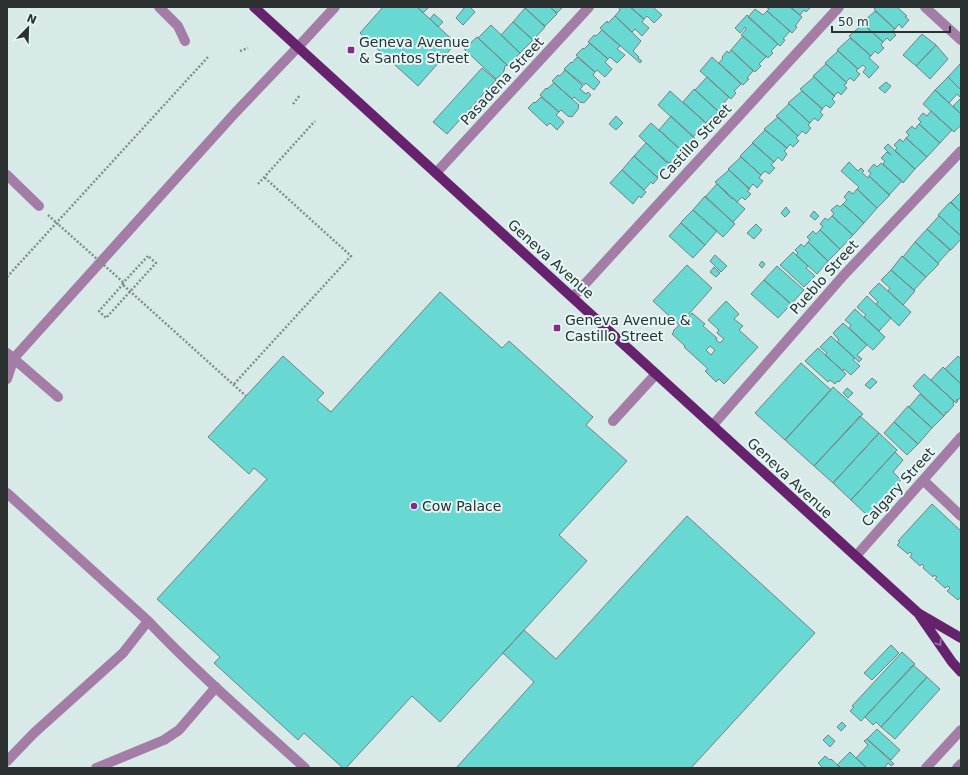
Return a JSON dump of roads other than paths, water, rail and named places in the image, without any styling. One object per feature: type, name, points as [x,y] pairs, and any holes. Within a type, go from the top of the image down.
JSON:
[{"type":"main road","name":"Geneva Avenue","points":[[254,7],[918,613],[961,638]]},
{"type":"main road","name":"Geneva Avenue","points":[[918,613],[952,662],[961,672]]},
{"type":"street","points":[[159,7],[178,26],[185,42]]},
{"type":"street","points":[[7,379],[10,355],[234,113],[335,7]]},
{"type":"street","name":"Pasadena Street","points":[[436,173],[589,7]]},
{"type":"street","name":"Castillo Street","points":[[573,298],[840,7]]},
{"type":"street","points":[[925,7],[961,40]]},
{"type":"street","name":"Pueblo Street","points":[[713,425],[843,276],[961,151]]},
{"type":"street","points":[[7,176],[39,206]]},
{"type":"street","points":[[10,355],[58,397]]},
{"type":"street","points":[[613,421],[656,374]]},
{"type":"street","name":"Calgary Street","points":[[856,556],[961,437]]},
{"type":"street","points":[[923,480],[961,516]]},
{"type":"street","points":[[7,493],[148,621],[216,687],[305,768]]},
{"type":"street","points":[[7,761],[34,733],[123,653],[148,621]]},
{"type":"street","points":[[96,768],[169,737],[179,730],[216,687]]},
{"type":"street","points":[[926,768],[961,730]]},
{"type":"street","points":[[957,768],[961,764]]},
{"type":"place","name":"Geneva Avenue & Santos Street","points":[[351,50]]},
{"type":"place","name":"Geneva Avenue & Castillo Street","points":[[557,328]]},
{"type":"place","name":"Cow Palace","points":[[414,506]]}]
